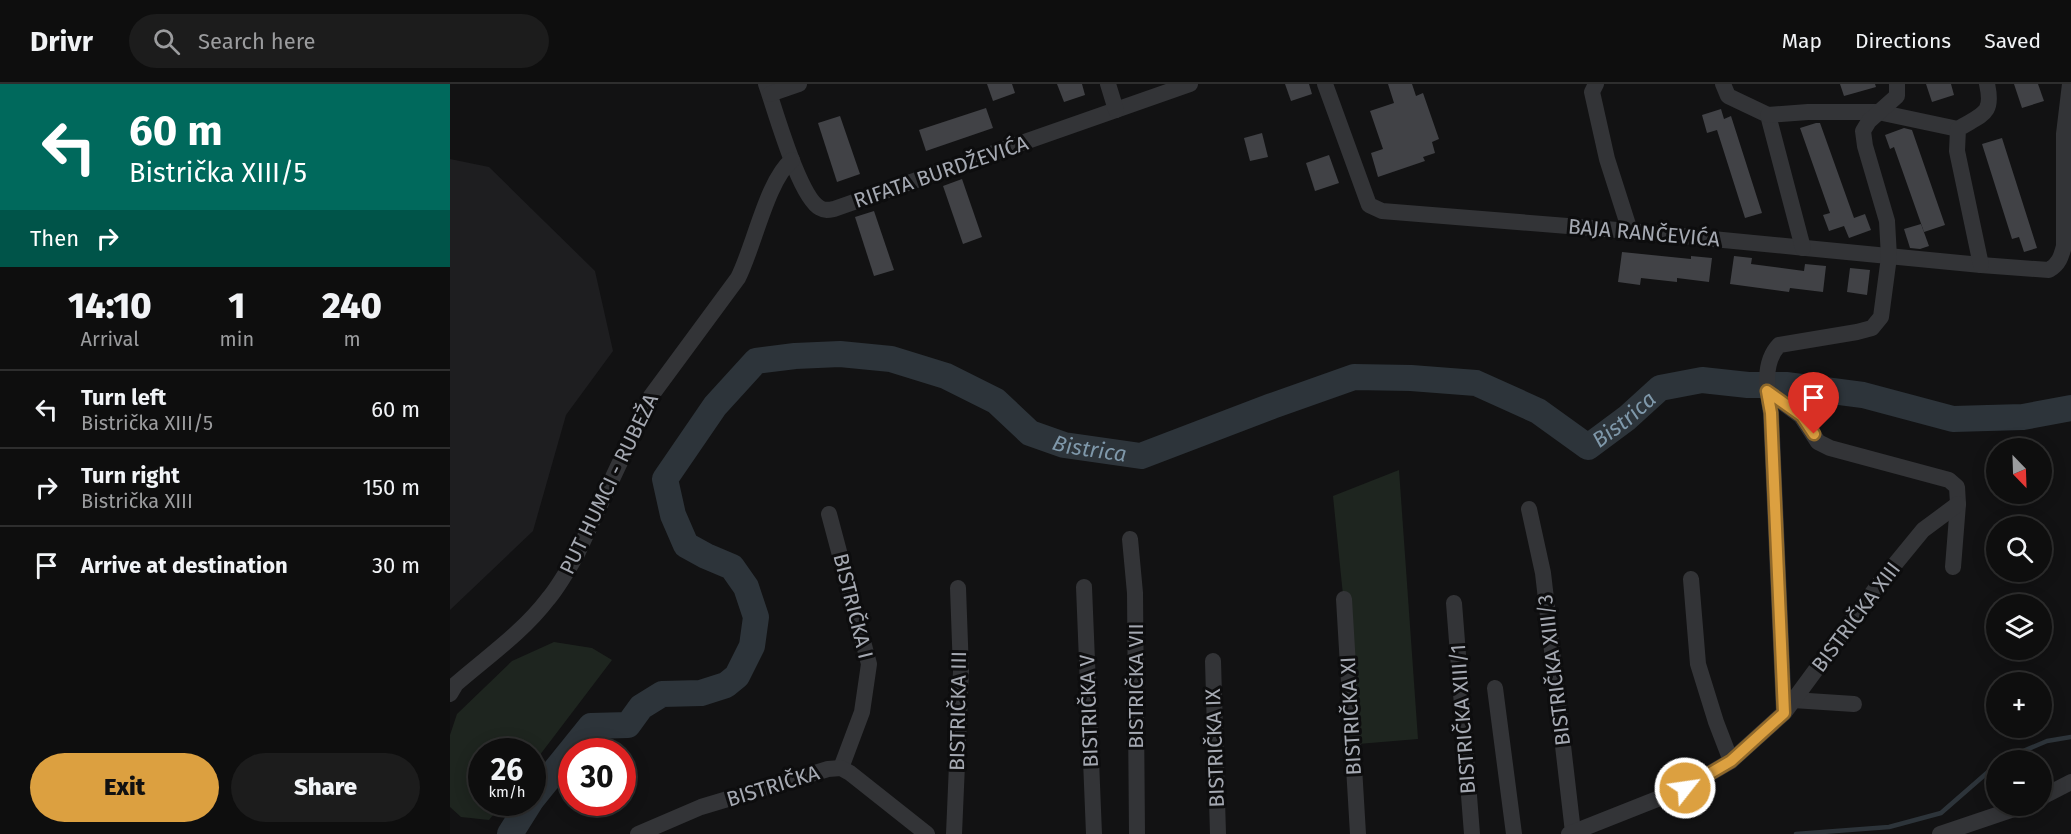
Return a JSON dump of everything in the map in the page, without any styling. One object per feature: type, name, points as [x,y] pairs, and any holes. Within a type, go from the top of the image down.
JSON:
[{"type":"street","points":[[768,89],[799,84]]},
{"type":"street","points":[[1108,84],[1116,110]]},
{"type":"street","name":"RIFATA BURDŽEVIĆA","points":[[768,89],[792,160],[809,197],[820,209],[834,209],[1190,84]]},
{"type":"street","name":"BAJA RANČEVIĆA","points":[[1325,84],[1369,205],[1382,212],[1630,231],[1981,266],[2049,270],[2060,260],[2064,246],[2064,134],[2070,84]]},
{"type":"street","points":[[1596,84],[1592,92],[1607,159],[1630,231]]},
{"type":"street","points":[[1722,84],[1728,96],[1768,115],[1808,112],[1878,112],[1958,129],[1986,111],[1990,99],[1987,84]]},
{"type":"street","points":[[1854,704],[1789,707],[1767,369],[1773,352],[1779,345],[1872,328],[1881,317],[1889,256],[1887,221],[1865,146],[1863,131],[1869,120],[1897,96],[1897,84]]},
{"type":"street","points":[[1768,115],[1803,248]]},
{"type":"street","points":[[1958,129],[1957,151],[1981,266]]},
{"type":"street","name":"PUT HUMCI - RUBEŽA","points":[[450,694],[456,684],[531,619],[564,577],[651,396],[738,279],[747,261],[774,183],[783,167],[792,160]]},
{"type":"street","points":[[1767,391],[1802,416],[1818,442],[1830,448],[1948,480],[1957,487],[1958,504],[1953,567]]},
{"type":"street","name":"BISTRIČKA XIII","points":[[1571,833],[1685,788],[1731,761],[1789,707],[1882,580],[1923,530],[1958,504]]},
{"type":"street","name":"BISTRIČKA XIII/3","points":[[1529,509],[1538,542],[1571,833]]},
{"type":"street","name":"BISTRIČKA I","points":[[830,514],[869,664],[861,712],[841,768]]},
{"type":"street","name":"BISTRIČKA VII","points":[[1130,539],[1136,593],[1137,834]]},
{"type":"street","points":[[1691,579],[1698,664],[1731,761]]},
{"type":"street","name":"BISTRIČKA V","points":[[1084,587],[1094,834]]},
{"type":"street","name":"BISTRIČKA III","points":[[954,834],[961,671],[958,588]]},
{"type":"street","name":"BISTRIČKA XI","points":[[1344,598],[1358,834]]},
{"type":"street","name":"BISTRIČKA XIII/1","points":[[1454,603],[1472,834]]},
{"type":"street","name":"BISTRIČKA IX","points":[[1213,661],[1218,834]]},
{"type":"street","points":[[1495,688],[1514,834]]},
{"type":"street","name":"BISTRIČKA","points":[[638,834],[701,807],[828,769],[841,768],[885,799],[927,834]]},
{"type":"street","points":[[2052,792],[2071,782]]},
{"type":"street","points":[[1940,834],[1993,816]]},
{"type":"shaded area","points":[[450,159],[489,167],[595,271],[613,351],[566,415],[533,531],[450,610]]},
{"type":"shaded area","points":[[1399,470],[1418,739],[1358,744],[1333,496]]},
{"type":"shaded area","points":[[554,642],[592,648],[612,660],[546,747],[546,738],[468,738],[468,816],[492,816],[489,820],[461,817],[450,807],[450,735],[457,714],[512,661]]},
{"type":"building","points":[[987,84],[1012,84],[1015,93],[993,101]]},
{"type":"building","points":[[1057,84],[1082,84],[1085,95],[1064,102]]},
{"type":"building","points":[[1285,84],[1309,84],[1312,94],[1291,101]]},
{"type":"building","points":[[1388,84],[1412,84],[1416,96],[1423,93],[1439,139],[1432,142],[1435,153],[1423,157],[1425,161],[1378,177],[1371,153],[1383,149],[1370,111],[1394,103]]},
{"type":"building","points":[[1840,84],[1875,84],[1876,87],[1844,96]]},
{"type":"building","points":[[1926,84],[1951,84],[1954,95],[1932,102]]},
{"type":"building","points":[[2014,84],[2038,84],[2044,101],[2022,108]]},
{"type":"building","points":[[986,108],[993,128],[926,151],[919,130]]},
{"type":"building","points":[[1721,109],[1724,119],[1731,116],[1762,213],[1745,218],[1717,130],[1707,133],[1702,115]]},
{"type":"building","points":[[840,116],[860,174],[837,182],[818,123]]},
{"type":"building","points":[[1820,123],[1854,218],[1865,214],[1871,230],[1849,238],[1844,226],[1829,231],[1823,215],[1830,213],[1800,128]]},
{"type":"building","points":[[1904,128],[1912,130],[1945,225],[1924,232],[1894,147],[1890,149],[1885,135]]},
{"type":"building","points":[[1262,133],[1268,157],[1250,161],[1244,138]]},
{"type":"building","points":[[2002,138],[2037,248],[2024,252],[2019,237],[2012,239],[1982,144]]},
{"type":"building","points":[[1329,155],[1339,183],[1315,191],[1306,163]]},
{"type":"building","points":[[962,179],[982,237],[963,244],[943,186]]},
{"type":"building","points":[[874,211],[894,270],[874,276],[855,217]]},
{"type":"building","points":[[1921,224],[1929,246],[1920,249],[1910,248],[1904,229]]},
{"type":"building","points":[[1622,252],[1691,259],[1691,256],[1712,258],[1709,282],[1677,278],[1677,282],[1641,278],[1640,285],[1618,282]]},
{"type":"building","points":[[1734,256],[1752,258],[1751,264],[1804,271],[1805,264],[1826,266],[1823,292],[1790,288],[1789,292],[1730,284]]},
{"type":"building","points":[[1850,268],[1870,270],[1867,295],[1847,292]]},
{"type":"waterway","name":"Bistrica","points":[[546,782],[591,726],[628,725],[641,707],[662,694],[701,693],[726,685],[737,676],[752,646],[756,617],[746,587],[732,567],[686,545],[673,515],[665,479],[715,406],[756,361],[840,354],[891,359],[946,376],[996,401],[1030,433],[1064,445],[1141,456],[1354,377],[1411,378],[1476,383],[1538,411],[1588,447],[1627,418],[1660,388],[1702,380],[1748,385],[1786,385],[1863,395],[1953,419],[2023,417],[2071,408]]},
{"type":"waterway","points":[[2026,750],[2047,741],[2071,737]]},
{"type":"waterway","points":[[1796,834],[1889,827],[1941,813],[1986,774]]},
{"type":"waterway","name":"Bistrica","points":[[510,834],[521,816]]},
{"type":"route","points":[[1685,788],[1731,761],[1784,713],[1771,413],[1767,391],[1802,416],[1814,434]]}]
